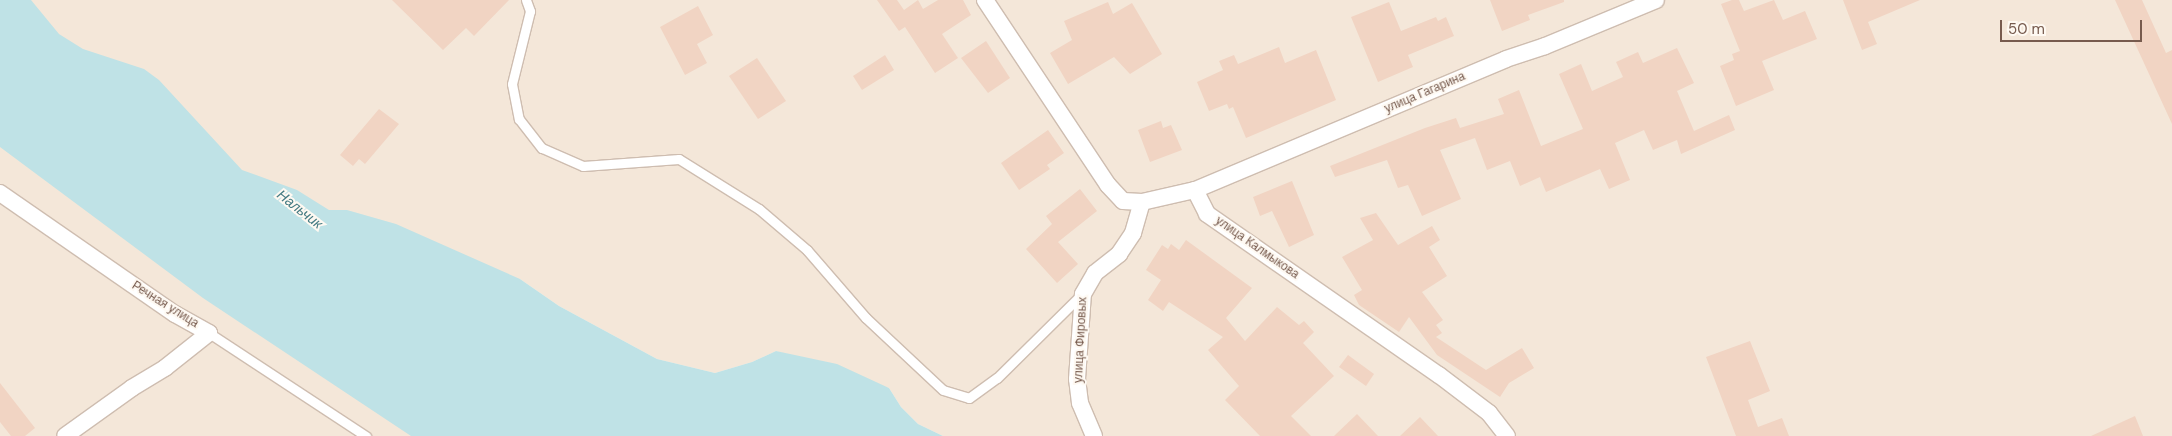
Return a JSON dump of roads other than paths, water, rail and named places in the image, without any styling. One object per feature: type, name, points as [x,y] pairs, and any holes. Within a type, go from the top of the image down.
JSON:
[{"type":"street","points":[[985,0],[1108,185],[1123,201],[1142,202],[1195,190]]},
{"type":"street","name":"улица Гагарина","points":[[1195,190],[1506,59],[1545,46],[1656,0]]},
{"type":"street","name":"улица Калмыкова","points":[[1195,190],[1208,214],[1439,375],[1489,413],[1507,436]]},
{"type":"street","name":"Речная улица","points":[[0,193],[175,314],[209,333],[165,368],[132,388],[66,436]]},
{"type":"street","name":"улица Фировых","points":[[1094,436],[1080,403],[1077,379],[1082,294],[1095,274],[1119,254],[1133,233],[1142,202]]},
{"type":"lane","points":[[526,0],[530,12],[512,84],[519,119],[542,148],[583,166],[679,159],[758,209],[807,250],[866,318],[943,390],[969,398],[997,378],[1082,294]]},
{"type":"lane","points":[[209,333],[366,436]]},
{"type":"water","name":"Нальчик","points":[[0,0],[31,0],[59,34],[83,49],[144,69],[159,80],[242,170],[297,190],[329,210],[347,210],[396,224],[520,279],[559,306],[657,359],[715,373],[752,362],[776,351],[837,364],[889,388],[901,407],[918,424],[943,436],[411,436],[203,298],[0,147]]}]
